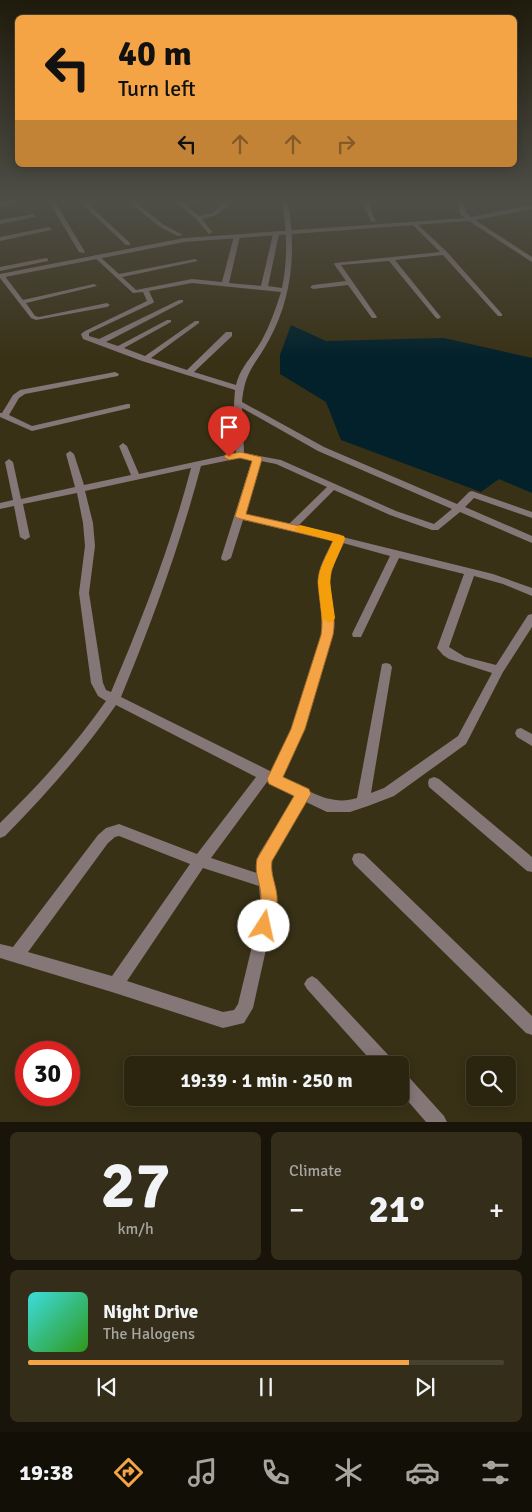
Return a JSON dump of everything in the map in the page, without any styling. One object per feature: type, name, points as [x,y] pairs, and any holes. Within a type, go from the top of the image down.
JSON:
[{"type":"street","points":[[1,273],[79,254]]},
{"type":"street","points":[[92,254],[135,292],[192,281],[285,290]]},
{"type":"street","points":[[225,284],[232,254]]},
{"type":"street","points":[[264,288],[271,254]]},
{"type":"street","points":[[240,455],[238,402],[240,389],[245,370],[265,341],[284,299],[291,264],[291,254]]},
{"type":"street","points":[[374,317],[337,264],[433,254]]},
{"type":"street","points":[[446,254],[500,315]]},
{"type":"street","points":[[1,273],[54,258]]},
{"type":"street","points":[[391,259],[438,317]]},
{"type":"street","points":[[118,276],[195,261]]},
{"type":"street","points":[[1,273],[33,317],[42,319],[107,305]]},
{"type":"street","points":[[313,287],[350,283]]},
{"type":"street","points":[[22,302],[94,286]]},
{"type":"street","points":[[145,290],[151,302],[85,334],[100,342],[145,359],[240,389]]},
{"type":"street","points":[[100,342],[181,301]]},
{"type":"street","points":[[118,349],[169,321]]},
{"type":"street","points":[[145,359],[197,322]]},
{"type":"street","points":[[188,373],[229,334]]},
{"type":"street","points":[[116,374],[24,392],[16,397],[3,415],[20,426],[32,429],[127,406]]},
{"type":"street","points":[[238,402],[321,449],[532,540]]},
{"type":"street","points":[[122,446],[136,476]]},
{"type":"street","points":[[70,454],[89,529],[90,548],[84,580],[84,592],[97,683],[102,693],[328,806],[350,806],[389,792],[462,740],[499,670],[532,618]]},
{"type":"street","points":[[0,506],[240,455],[278,462],[393,513],[434,528],[458,509],[472,494],[532,515]]},
{"type":"street","points":[[226,558],[258,459]]},
{"type":"street","points":[[9,462],[25,536]]},
{"type":"street","points":[[0,832],[33,799],[114,699],[139,640],[183,516],[198,463]]},
{"type":"street","points":[[292,527],[333,486]]},
{"type":"street","points":[[240,516],[292,527],[470,572],[522,587],[532,592]]},
{"type":"street","points":[[116,985],[200,861],[270,777],[298,729],[327,635],[329,623],[324,582],[325,571],[340,539]]},
{"type":"street","points":[[357,634],[396,553]]},
{"type":"street","points":[[470,572],[443,648],[446,654],[499,670]]},
{"type":"street","points":[[362,802],[386,667]]},
{"type":"street","points":[[521,733],[532,741]]},
{"type":"street","points":[[434,784],[532,866]]},
{"type":"street","points":[[0,952],[17,955],[116,985],[222,1020],[238,1018],[245,1008],[268,909],[269,897],[263,870],[264,859],[304,794]]},
{"type":"street","points":[[17,955],[103,839],[111,832],[119,830],[200,861],[266,882]]},
{"type":"street","points":[[359,859],[532,1027]]},
{"type":"street","points":[[312,984],[378,1056]]},
{"type":"street","points":[[409,1090],[438,1122]]},
{"type":"water","points":[[291,325],[326,341],[444,338],[532,358],[532,493],[499,479],[481,492],[341,440],[326,402],[280,374],[280,355]]},
{"type":"slow traffic","points":[[300,529],[340,539],[325,571],[324,582],[329,618]]},
{"type":"route","points":[[229,457],[240,455],[258,459],[240,516],[340,539],[325,571],[324,582],[329,623],[327,635],[307,705],[275,779],[304,794],[264,859],[263,870],[269,897],[264,926]]}]
